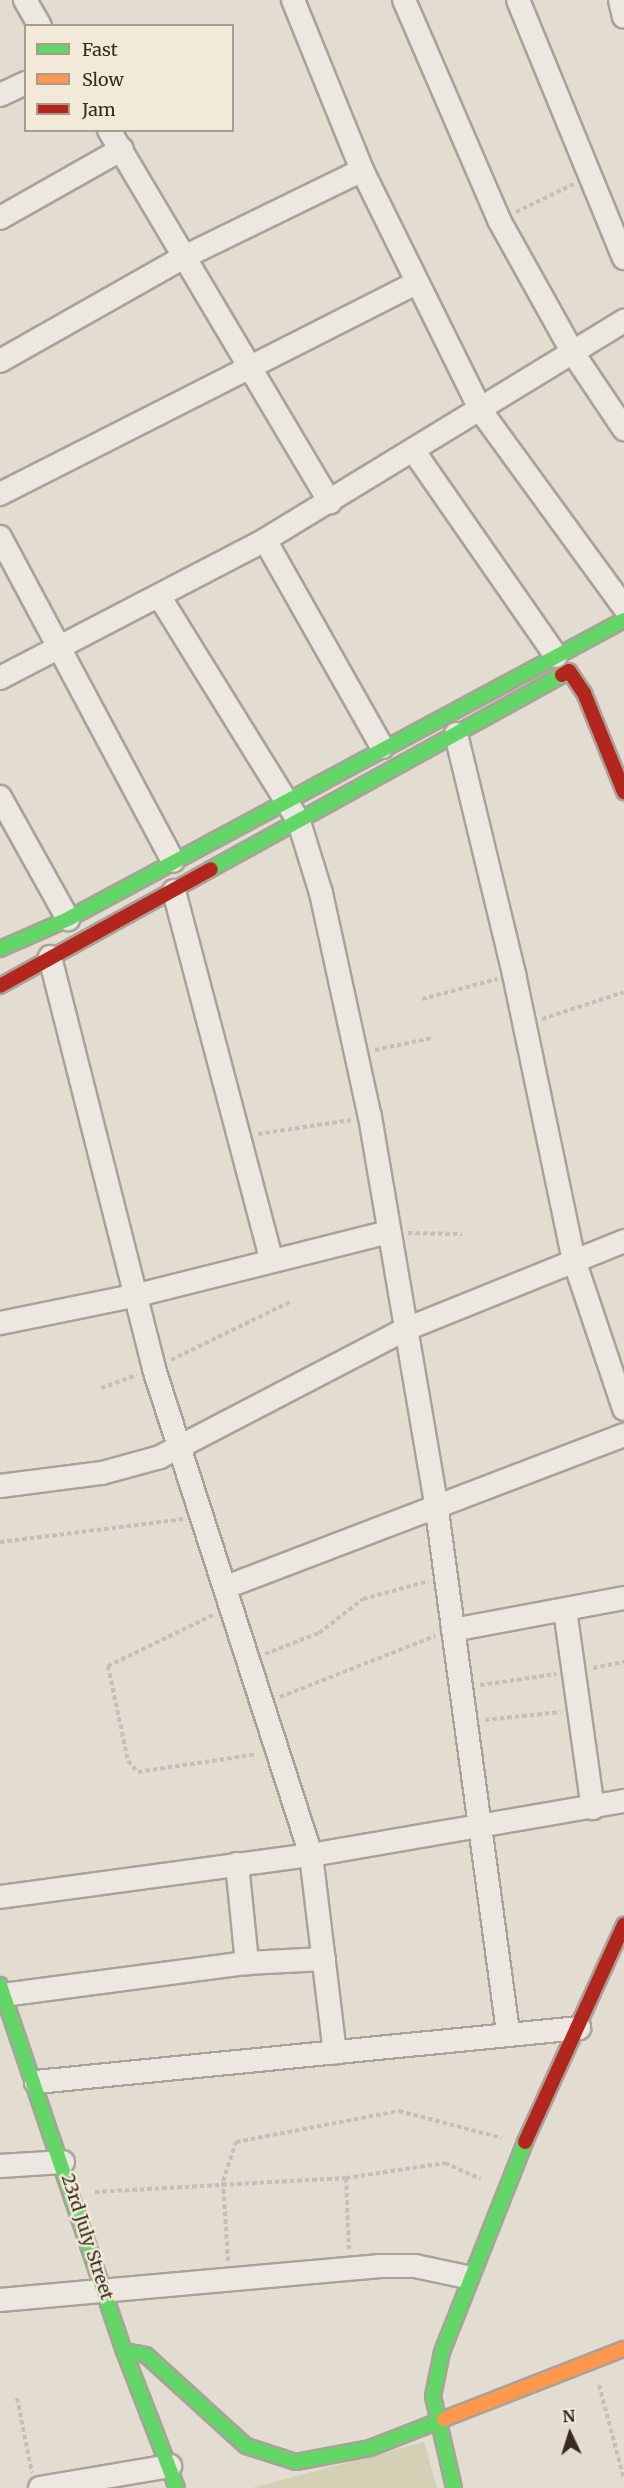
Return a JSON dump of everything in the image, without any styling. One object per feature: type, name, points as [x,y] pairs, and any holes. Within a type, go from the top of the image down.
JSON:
[{"type":"street","points":[[25,0],[39,24]]},
{"type":"street","points":[[292,0],[362,170],[416,284],[481,411],[624,607]]},
{"type":"street","points":[[404,0],[499,220],[573,353],[624,429]]},
{"type":"street","points":[[518,0],[588,178],[624,258]]},
{"type":"street","points":[[620,0],[624,17]]},
{"type":"street","points":[[0,95],[24,84]]},
{"type":"street","points":[[110,132],[252,367],[330,502]]},
{"type":"street","points":[[0,218],[122,149]]},
{"type":"street","points":[[0,361],[184,257],[362,170]]},
{"type":"street","points":[[0,494],[416,284]]},
{"type":"street","points":[[0,678],[161,599],[265,540],[415,453],[624,321]]},
{"type":"street","points":[[415,453],[584,693],[624,792]]},
{"type":"street","points":[[0,537],[56,651],[173,861]]},
{"type":"street","points":[[265,540],[382,747]]},
{"type":"street","points":[[161,599],[299,822],[321,893],[369,1117],[437,1511],[444,1576],[483,1827],[508,2032]]},
{"type":"street","points":[[0,986],[456,734],[563,664],[624,620]]},
{"type":"street","points":[[0,949],[68,919],[285,798],[382,747],[563,664],[587,661]]},
{"type":"street","points":[[456,734],[514,974],[574,1260],[624,1408]]},
{"type":"street","points":[[0,797],[68,919]]},
{"type":"street","points":[[174,891],[242,1136],[271,1259]]},
{"type":"street","points":[[50,957],[138,1295],[154,1369],[281,1750],[311,1855],[335,2053]]},
{"type":"street","points":[[0,1323],[138,1295],[271,1259],[389,1232]]},
{"type":"street","points":[[0,1486],[124,1469],[178,1445],[405,1330],[624,1241]]},
{"type":"street","points":[[230,1596],[624,1435]]},
{"type":"street","points":[[453,1630],[624,1598]]},
{"type":"street","points":[[565,1610],[583,1710],[593,1808]]},
{"type":"street","points":[[0,1897],[311,1855],[624,1802]]},
{"type":"street","points":[[237,1864],[247,1963]]},
{"type":"street","points":[[454,2488],[436,2423],[436,2372],[467,2277],[504,2189],[527,2144],[624,1924]]},
{"type":"street","points":[[2,1990],[247,1963],[324,1959]]},
{"type":"street","name":"23rd July Street","points":[[2,1990],[6,2023],[36,2082],[124,2351],[177,2488]]},
{"type":"street","points":[[36,2082],[335,2053],[508,2032],[579,2028]]},
{"type":"street","points":[[0,2166],[63,2162]]},
{"type":"street","points":[[0,2300],[229,2277],[350,2268],[415,2266],[467,2277]]},
{"type":"street","points":[[124,2351],[146,2355],[246,2446],[278,2459],[346,2455],[436,2423],[624,2349]]},
{"type":"street","points":[[36,2482],[170,2466]]},
{"type":"path","points":[[499,220],[588,178]]},
{"type":"path","points":[[422,999],[514,974]]},
{"type":"path","points":[[524,1026],[624,992]]},
{"type":"path","points":[[356,1054],[432,1038]]},
{"type":"path","points":[[242,1136],[369,1117]]},
{"type":"path","points":[[389,1232],[462,1234]]},
{"type":"path","points":[[101,1388],[154,1369],[292,1301]]},
{"type":"path","points":[[0,1542],[202,1517]]},
{"type":"path","points":[[251,1659],[319,1633],[363,1599],[444,1576]]},
{"type":"path","points":[[230,1596],[108,1666],[128,1761],[138,1772],[281,1750]]},
{"type":"path","points":[[265,1703],[453,1630]]},
{"type":"path","points":[[462,1688],[624,1662]]},
{"type":"path","points":[[466,1722],[583,1710]]},
{"type":"path","points":[[229,2277],[223,2181],[236,2142],[399,2110],[527,2144]]},
{"type":"path","points":[[73,2194],[223,2181],[346,2178],[445,2163],[504,2189]]},
{"type":"path","points":[[346,2178],[350,2268]]},
{"type":"path","points":[[593,2361],[624,2479]]},
{"type":"path","points":[[17,2398],[36,2482]]},
{"type":"shaded area","points":[[424,2442],[437,2488],[252,2488]]},
{"type":"traffic: fast","points":[[0,949],[68,919],[624,620]]},
{"type":"traffic: fast","points":[[211,869],[562,675]]},
{"type":"traffic: fast","points":[[0,1985],[124,2351],[177,2488]]},
{"type":"traffic: fast","points":[[454,2488],[433,2396],[442,2352],[525,2142]]},
{"type":"traffic: fast","points":[[124,2351],[146,2355],[246,2446],[296,2462],[370,2448],[444,2419]]},
{"type":"traffic: slow","points":[[444,2419],[624,2349]]},
{"type":"traffic: jam","points":[[562,675],[569,671],[584,693],[624,792]]},
{"type":"traffic: jam","points":[[0,986],[211,869]]},
{"type":"traffic: jam","points":[[525,2142],[624,1925]]}]
